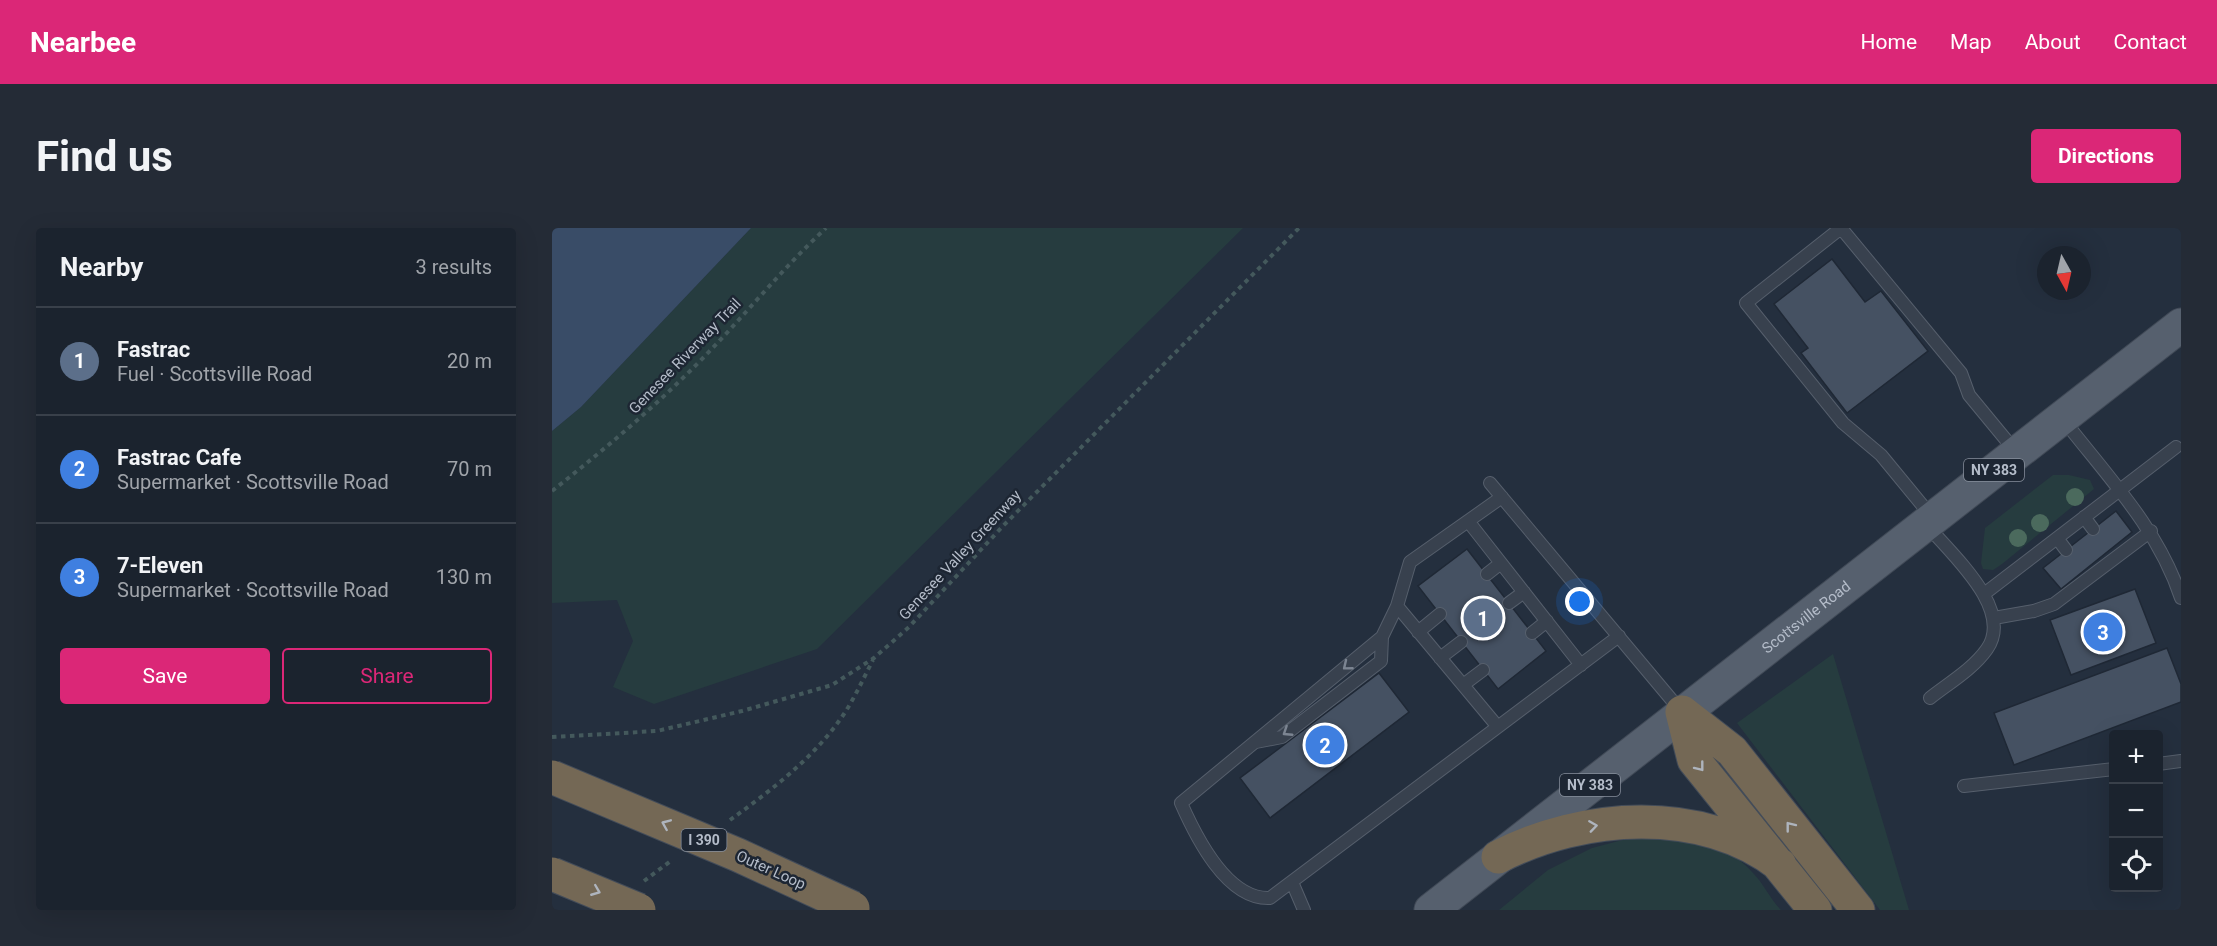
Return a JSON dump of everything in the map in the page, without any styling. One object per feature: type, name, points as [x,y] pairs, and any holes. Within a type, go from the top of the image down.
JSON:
[{"type":"highway","points":[[1682,712],[1694,760],[1815,910]]},
{"type":"highway","points":[[1682,712],[1732,751],[1857,910]]},
{"type":"highway","name":"Outer Loop","points":[[552,777],[738,855],[855,909]]},
{"type":"highway","points":[[1498,857],[1537,839],[1576,828],[1610,824],[1657,823],[1686,826],[1729,837],[1756,847],[1780,865]]},
{"type":"highway","points":[[552,874],[639,898]]},
{"type":"main road","name":"Scottsville Road","points":[[1431,910],[2181,325]]},
{"type":"lane","points":[[1930,698],[1977,660],[1991,642],[1994,618],[1984,594],[1881,455],[1843,423],[1746,303],[1841,228],[1961,373],[1969,395],[2016,452]]},
{"type":"lane","points":[[2062,417],[2151,531],[2169,562],[2181,598]]},
{"type":"lane","points":[[1984,594],[2176,447]]},
{"type":"lane","points":[[1490,483],[1682,712]]},
{"type":"lane","points":[[1252,743],[1282,737],[1381,661],[1382,637],[1397,606],[1410,562],[1502,497]]},
{"type":"lane","points":[[2084,517],[2093,529]]},
{"type":"lane","points":[[1468,521],[1581,665]]},
{"type":"lane","points":[[1994,618],[2044,608],[2063,599],[2086,575],[2113,554],[2151,531]]},
{"type":"lane","points":[[2057,538],[2066,550]]},
{"type":"lane","points":[[1487,574],[1501,563]]},
{"type":"lane","points":[[1509,603],[1524,592]]},
{"type":"lane","points":[[1397,606],[1498,727]]},
{"type":"lane","points":[[1418,632],[1440,614]]},
{"type":"lane","points":[[1532,633],[1547,621]]},
{"type":"lane","points":[[1382,637],[1181,803],[1196,836],[1233,886],[1256,899],[1270,898],[1619,636]]},
{"type":"lane","points":[[1440,658],[1461,642]]},
{"type":"lane","points":[[1462,685],[1483,670]]},
{"type":"lane","points":[[2163,763],[2181,761]]},
{"type":"lane","points":[[1964,786],[2109,770]]},
{"type":"lane","points":[[1292,882],[1304,910]]},
{"type":"path","name":"Genesee Riverway Trail","points":[[552,490],[631,428],[704,357],[792,260],[826,228]]},
{"type":"path","name":"Genesee Valley Greenway","points":[[552,737],[657,730],[742,711],[832,685],[874,658],[909,627],[1003,526],[1299,228]]},
{"type":"path","points":[[721,826],[759,799],[817,747],[839,721],[874,658]]},
{"type":"path","points":[[639,898],[674,859]]},
{"type":"green space","points":[[751,228],[1243,228],[817,649],[654,704],[613,687],[633,641],[617,600],[552,603],[552,431],[581,407]]},
{"type":"green space","points":[[2053,475],[2069,475],[2090,480],[2094,489],[2002,564],[1993,570],[1983,569],[1981,563],[1985,528]]},
{"type":"green space","points":[[1833,654],[1909,910],[1880,910],[1737,723]]},
{"type":"green space","points":[[1634,837],[1698,842],[1727,852],[1753,873],[1781,910],[1499,910],[1548,870],[1592,848]]},
{"type":"water","points":[[552,228],[751,228],[581,407],[552,431]]},
{"type":"building","points":[[1832,259],[1865,302],[1881,291],[1928,351],[1847,413],[1801,353],[1808,348],[1774,304]]},
{"type":"building","points":[[2116,511],[2132,532],[2061,589],[2043,568]]},
{"type":"building","points":[[1467,549],[1546,651],[1498,689],[1418,586]]},
{"type":"building","points":[[2135,589],[2156,643],[2071,675],[2050,620]]},
{"type":"building","points":[[2167,648],[2181,684],[2181,702],[2014,765],[1994,713]]},
{"type":"building","points":[[1379,673],[1409,712],[1270,818],[1240,778]]},
{"type":"place","name":"Fastrac","points":[[1483,618]]},
{"type":"place","name":"7-Eleven","points":[[2103,632]]},
{"type":"place","name":"Fastrac Cafe","points":[[1325,745]]}]
